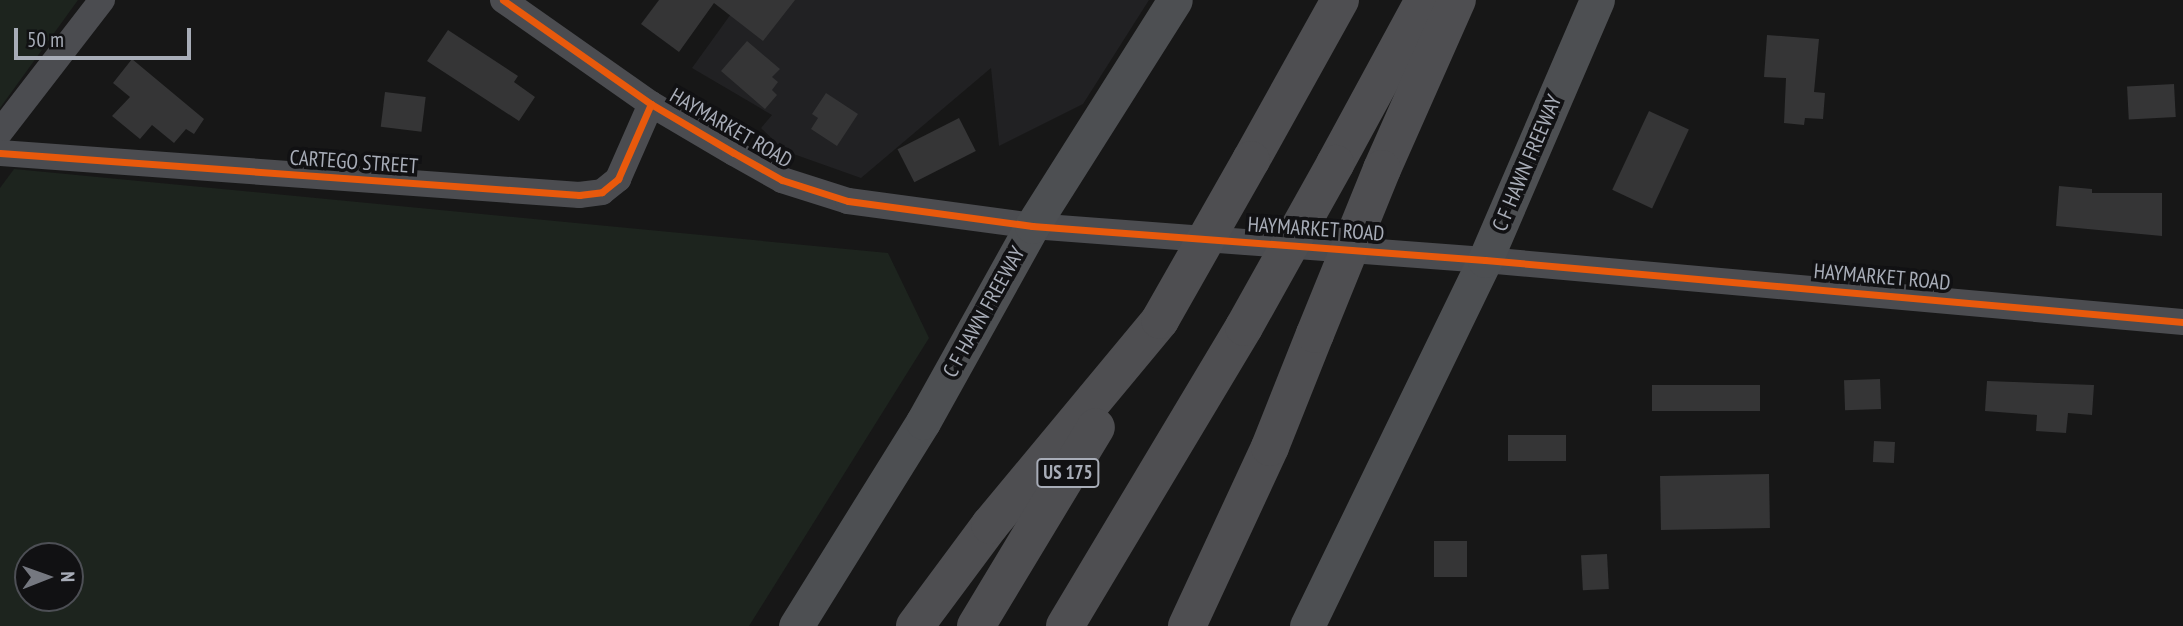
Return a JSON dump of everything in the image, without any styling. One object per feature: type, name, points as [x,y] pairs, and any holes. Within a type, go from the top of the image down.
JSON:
[{"type":"highway","name":"US 175","points":[[976,626],[1160,320],[1340,0]]},
{"type":"highway","points":[[1065,626],[1244,327],[1424,0]]},
{"type":"highway","points":[[1187,626],[1270,447],[1382,169],[1457,0]]},
{"type":"highway","points":[[915,626],[990,524],[1160,320]]},
{"type":"main road","name":"C F HAWN FREEWAY","points":[[796,626],[923,422],[1032,226],[1175,0]]},
{"type":"main road","name":"C F HAWN FREEWAY","points":[[1307,626],[1485,260],[1597,0]]},
{"type":"street","points":[[0,132],[102,0]]},
{"type":"street","name":"HAYMARKET ROAD","points":[[503,0],[651,104],[782,180],[848,201],[1032,226],[1485,260],[2183,322]]},
{"type":"street","name":"CARTEGO STREET","points":[[0,153],[579,195],[602,192],[618,179],[651,104]]},
{"type":"shaded area","points":[[0,0],[78,0],[0,108]]},
{"type":"shaded area","points":[[741,0],[1149,0],[1083,104],[999,146],[991,68],[861,178],[785,151],[761,128],[772,115],[692,68]]},
{"type":"shaded area","points":[[14,169],[888,253],[929,338],[749,626],[0,626],[0,188]]},
{"type":"building","points":[[659,0],[795,0],[763,41],[714,3],[679,52],[641,24]]},
{"type":"building","points":[[448,30],[518,76],[514,82],[535,97],[519,121],[427,61]]},
{"type":"building","points":[[1767,35],[1819,39],[1814,92],[1825,93],[1823,119],[1805,118],[1804,125],[1784,123],[1786,78],[1764,77]]},
{"type":"building","points":[[747,41],[780,69],[772,77],[778,82],[772,90],[777,95],[765,109],[721,71]]},
{"type":"building","points":[[132,59],[204,119],[194,134],[186,129],[174,143],[152,125],[140,139],[112,116],[130,97],[113,83]]},
{"type":"building","points":[[2174,84],[2176,117],[2129,119],[2127,86]]},
{"type":"building","points":[[385,92],[426,97],[421,132],[381,127]]},
{"type":"building","points":[[826,93],[858,114],[837,146],[811,129],[818,118],[812,114]]},
{"type":"building","points":[[1649,111],[1689,130],[1652,208],[1612,190]]},
{"type":"building","points":[[959,118],[976,151],[914,182],[898,149]]},
{"type":"building","points":[[2059,186],[2092,189],[2092,193],[2162,193],[2162,236],[2056,226]]},
{"type":"building","points":[[1880,379],[1881,409],[1845,410],[1844,380]]},
{"type":"building","points":[[1987,381],[2094,385],[2092,415],[2068,413],[2066,433],[2036,431],[2037,415],[1985,411]]},
{"type":"building","points":[[1652,385],[1760,385],[1760,411],[1652,411]]},
{"type":"building","points":[[1508,435],[1566,435],[1566,461],[1508,461]]},
{"type":"building","points":[[1874,441],[1895,442],[1894,463],[1873,462]]},
{"type":"building","points":[[1769,474],[1770,528],[1661,530],[1660,476]]},
{"type":"building","points":[[1434,541],[1467,541],[1467,577],[1434,577]]},
{"type":"building","points":[[1607,554],[1609,589],[1583,590],[1581,555]]},
{"type":"cycle path","points":[[503,0],[651,104],[734,153],[782,180],[848,201],[1032,226],[1485,260],[2183,322]]},
{"type":"cycle path","points":[[0,153],[579,195],[602,192],[618,179],[651,104]]}]
